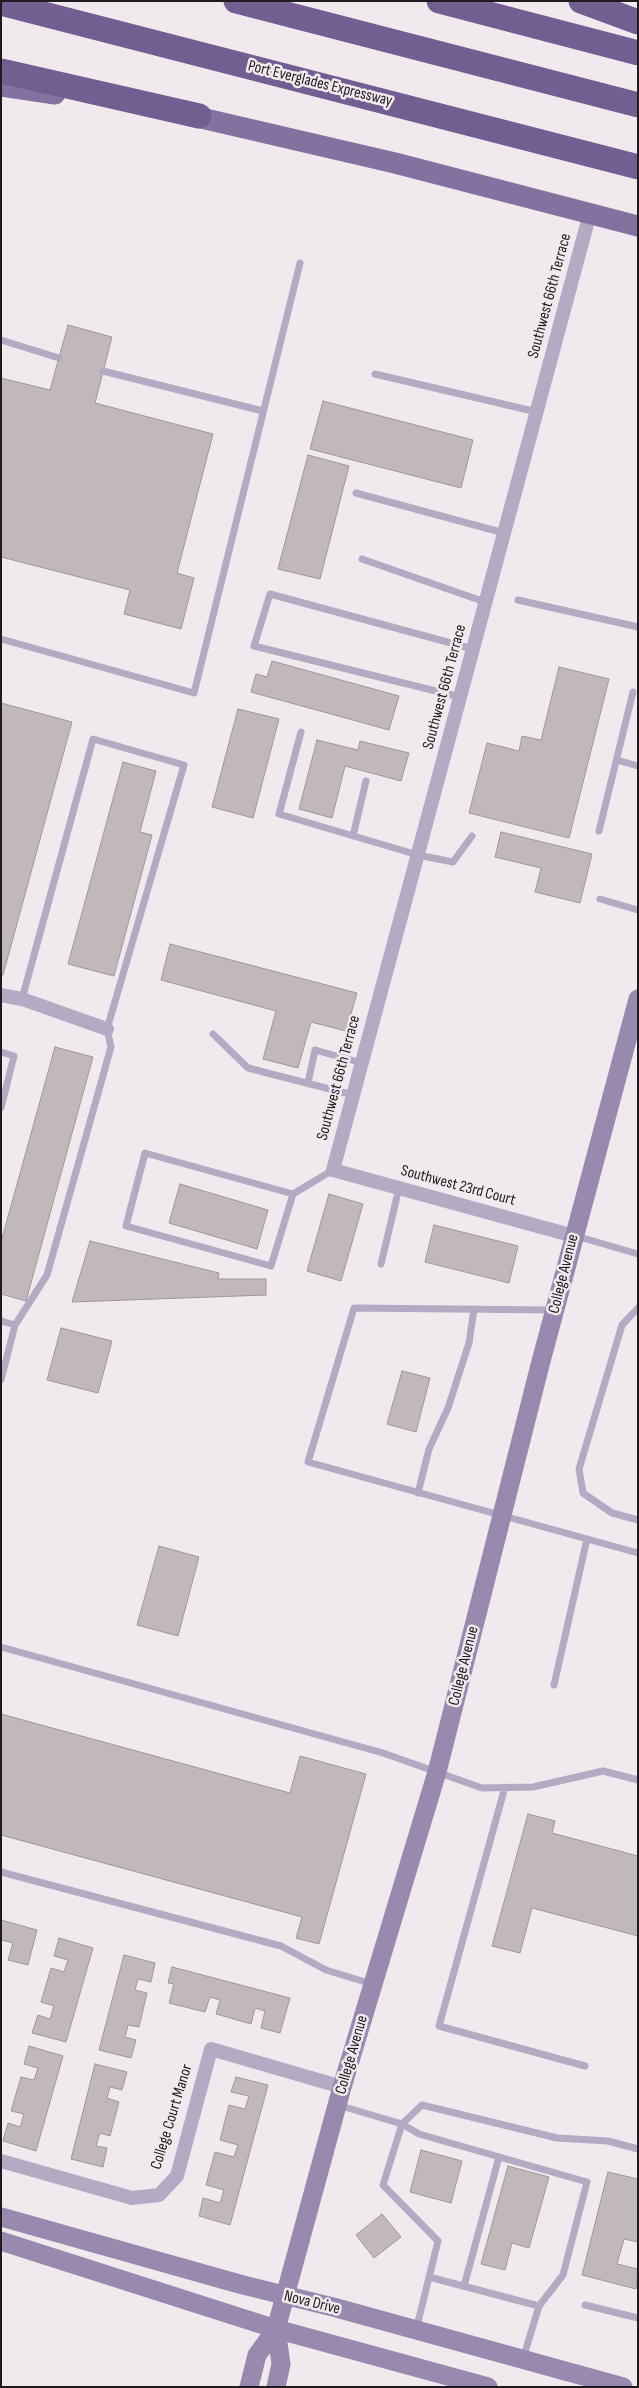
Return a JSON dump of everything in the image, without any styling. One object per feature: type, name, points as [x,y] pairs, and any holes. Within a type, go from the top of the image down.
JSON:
[{"type":"highway","points":[[236,1],[638,105]]},
{"type":"highway","points":[[439,1],[638,52]]},
{"type":"highway","points":[[581,1],[638,22]]},
{"type":"highway","name":"Port Everglades Expressway","points":[[1,3],[638,167]]},
{"type":"highway","points":[[1,71],[198,116]]},
{"type":"main road","points":[[1,86],[198,116],[369,156],[638,226]]},
{"type":"street","name":"Southwest 66th Terrace","points":[[333,1170],[590,213]]},
{"type":"street","points":[[1,995],[22,999],[107,1029]]},
{"type":"street","name":"College Avenue","points":[[249,2387],[257,2355],[276,2329],[372,1984],[437,1772],[574,1236],[638,999]]},
{"type":"street","name":"Southwest 23rd Court","points":[[333,1170],[574,1236]]},
{"type":"street","name":"College Court Manor","points":[[1,2161],[132,2198],[159,2195],[177,2176],[211,2049],[340,2096]]},
{"type":"street","name":"Nova Drive","points":[[1,2217],[285,2297],[416,2330],[623,2387]]},
{"type":"street","name":"Nova Drive","points":[[1,2241],[276,2329],[488,2387]]},
{"type":"street","name":"College Avenue","points":[[276,2329],[282,2364],[276,2387]]},
{"type":"lane","points":[[1,639],[194,693],[300,264]]},
{"type":"lane","points":[[1,340],[59,358]]},
{"type":"lane","points":[[103,371],[263,411]]},
{"type":"lane","points":[[375,374],[538,412]]},
{"type":"lane","points":[[356,493],[504,533]]},
{"type":"lane","points":[[362,559],[486,602]]},
{"type":"lane","points":[[460,696],[254,646],[270,594],[473,649]]},
{"type":"lane","points":[[518,600],[638,627]]},
{"type":"lane","points":[[599,830],[634,692]]},
{"type":"lane","points":[[301,732],[279,814],[418,855],[452,862],[472,836]]},
{"type":"lane","points":[[1,1380],[15,1325],[47,1275],[111,1046],[107,1029],[184,765],[93,739],[22,999]]},
{"type":"lane","points":[[617,760],[638,766]]},
{"type":"lane","points":[[354,836],[366,781]]},
{"type":"lane","points":[[600,899],[638,910]]},
{"type":"lane","points":[[213,1034],[248,1068],[354,1095]]},
{"type":"lane","points":[[308,1083],[315,1050],[362,1063]]},
{"type":"lane","points":[[1,1052],[14,1056],[1,1108]]},
{"type":"lane","points":[[293,1194],[145,1152],[126,1226],[271,1266],[293,1194],[333,1170]]},
{"type":"lane","points":[[381,1264],[399,1188]]},
{"type":"lane","points":[[574,1236],[638,1254]]},
{"type":"lane","points":[[555,1310],[354,1308],[308,1462],[638,1553]]},
{"type":"lane","points":[[638,1308],[622,1325],[579,1469],[583,1493],[612,1513],[638,1520]]},
{"type":"lane","points":[[418,1493],[429,1448],[448,1408],[469,1343],[474,1309]]},
{"type":"lane","points":[[1,1321],[15,1325]]},
{"type":"lane","points":[[554,1685],[587,1539]]},
{"type":"lane","points":[[1,1646],[383,1753],[482,1788],[533,1787],[603,1771],[638,1780]]},
{"type":"lane","points":[[505,1788],[439,2026],[585,2066]]},
{"type":"lane","points":[[1,1872],[281,1946],[326,1970],[372,1984]]},
{"type":"lane","points":[[340,2096],[402,2124],[419,2134],[586,2182],[563,2275],[538,2306],[522,2359]]},
{"type":"lane","points":[[416,2330],[438,2241],[383,2186],[402,2124],[422,2106],[557,2138],[608,2140],[638,2149]]},
{"type":"lane","points":[[464,2286],[499,2157]]},
{"type":"lane","points":[[429,2277],[538,2306]]},
{"type":"lane","points":[[585,2305],[638,2318]]},
{"type":"building","points":[[68,325],[112,337],[95,403],[213,434],[177,573],[194,578],[181,629],[124,614],[130,590],[1,557],[1,378],[50,390]]},
{"type":"building","points":[[323,401],[473,440],[461,488],[310,449]]},
{"type":"building","points":[[308,455],[349,466],[320,579],[278,569]]},
{"type":"building","points":[[272,661],[399,696],[389,730],[251,692],[256,674],[267,677]]},
{"type":"building","points":[[559,667],[609,679],[569,838],[469,813],[487,743],[519,751],[522,736],[541,740]]},
{"type":"building","points":[[1,703],[72,722],[3,975],[1,975]]},
{"type":"building","points":[[238,709],[279,719],[253,818],[212,807]]},
{"type":"building","points":[[317,740],[358,750],[360,741],[409,753],[401,781],[345,766],[332,818],[299,809]]},
{"type":"building","points":[[123,762],[156,771],[140,832],[152,835],[114,976],[68,964]]},
{"type":"building","points":[[501,832],[592,854],[580,903],[535,892],[541,868],[495,857]]},
{"type":"building","points":[[170,944],[357,993],[346,1031],[311,1022],[298,1068],[263,1059],[276,1011],[161,980]]},
{"type":"building","points":[[55,1047],[93,1057],[26,1301],[1,1294],[1,1242]]},
{"type":"building","points":[[180,1184],[268,1210],[257,1249],[169,1223]]},
{"type":"building","points":[[329,1194],[363,1204],[341,1281],[307,1271]]},
{"type":"building","points":[[434,1225],[518,1246],[509,1283],[425,1262]]},
{"type":"building","points":[[90,1241],[219,1273],[218,1279],[266,1279],[266,1295],[72,1302]]},
{"type":"building","points":[[61,1328],[112,1341],[98,1393],[47,1380]]},
{"type":"building","points":[[402,1371],[430,1378],[416,1432],[387,1424]]},
{"type":"building","points":[[159,1546],[199,1557],[178,1636],[137,1625]]},
{"type":"building","points":[[1,1714],[290,1793],[300,1756],[366,1774],[319,1944],[296,1938],[302,1917],[1,1835]]},
{"type":"building","points":[[528,1814],[555,1821],[552,1833],[638,1856],[638,1936],[532,1908],[520,1953],[492,1946]]},
{"type":"building","points":[[1,1920],[37,1930],[28,1965],[8,1960],[13,1943],[2,1940],[1,1944]]},
{"type":"building","points":[[59,1938],[93,1948],[66,2042],[32,2033],[38,2015],[50,2019],[54,2006],[41,2002],[51,1968],[64,1972],[68,1960],[54,1956]]},
{"type":"building","points":[[124,1955],[155,1963],[151,1982],[138,1979],[135,1990],[147,1993],[139,2027],[128,2025],[125,2037],[136,2040],[131,2058],[99,2050]]},
{"type":"building","points":[[172,1967],[290,1998],[280,2033],[261,2028],[265,2011],[255,2008],[251,2024],[216,2014],[220,2000],[210,1997],[205,2012],[169,2003],[174,1984],[168,1983]]},
{"type":"building","points":[[29,2046],[63,2056],[36,2151],[3,2141],[8,2123],[20,2127],[24,2114],[11,2111],[21,2077],[34,2080],[38,2068],[24,2064]]},
{"type":"building","points":[[95,2064],[127,2072],[122,2090],[110,2087],[107,2098],[119,2102],[110,2136],[100,2133],[96,2146],[107,2148],[103,2167],[71,2159]]},
{"type":"building","points":[[236,2077],[268,2085],[230,2225],[199,2216],[203,2198],[220,2203],[224,2190],[206,2185],[215,2152],[234,2157],[238,2145],[220,2140],[229,2105],[245,2109],[249,2096],[231,2092]]},
{"type":"building","points":[[421,2150],[462,2161],[451,2203],[410,2192]]},
{"type":"building","points":[[508,2166],[549,2177],[529,2248],[512,2243],[505,2270],[481,2264]]},
{"type":"building","points":[[608,2172],[638,2179],[638,2242],[624,2239],[617,2264],[638,2269],[636,2289],[582,2275]]},
{"type":"building","points":[[382,2214],[401,2237],[374,2258],[356,2235]]}]
